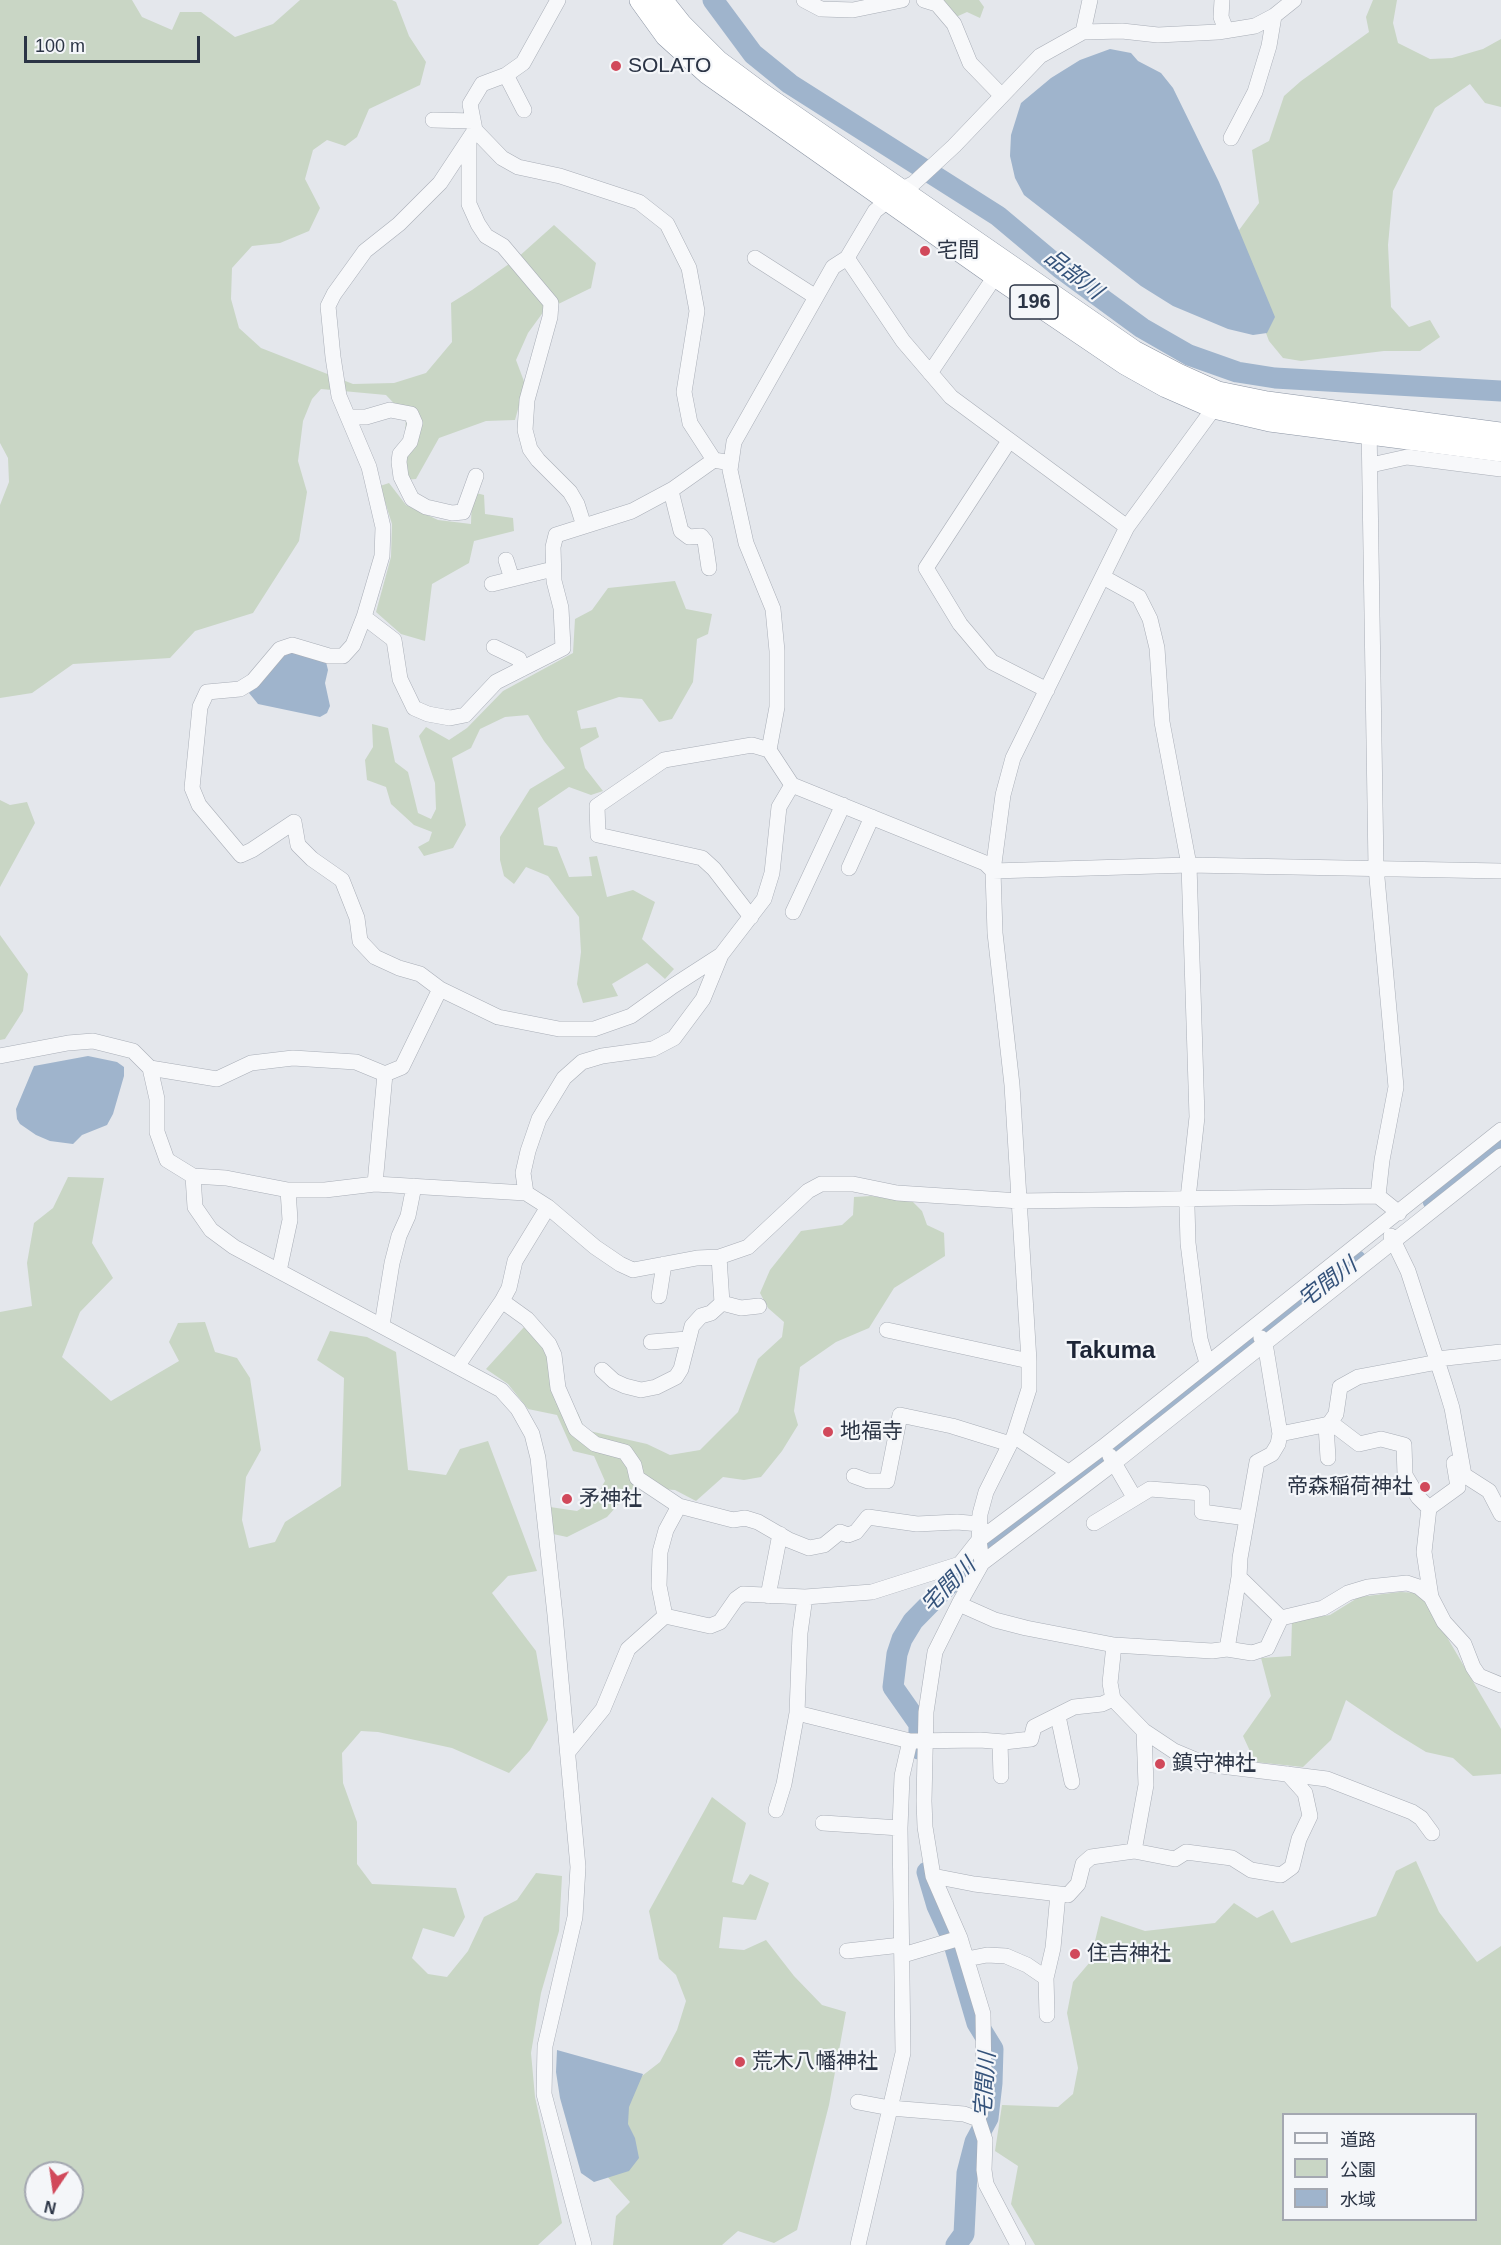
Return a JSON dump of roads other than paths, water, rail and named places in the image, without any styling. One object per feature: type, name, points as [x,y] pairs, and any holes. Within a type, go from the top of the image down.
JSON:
[{"type":"highway","name":"196","points":[[640,0],[666,36],[708,74],[893,195],[1000,269],[1125,364],[1166,387],[1216,400],[1270,420],[1501,433]]},
{"type":"highway","name":"196","points":[[662,0],[682,26],[718,61],[893,195]]},
{"type":"highway","name":"196","points":[[1369,426],[1501,451]]},
{"type":"street","points":[[558,0],[523,63],[506,75],[482,84],[470,104],[473,130],[469,204],[486,236],[503,246],[551,303],[550,317],[527,400],[525,430],[530,449],[570,492],[577,504],[584,526]]},
{"type":"street","points":[[804,0],[821,9],[853,10],[902,0]]},
{"type":"street","points":[[924,0],[937,4],[954,24],[969,63],[1002,96]]},
{"type":"street","points":[[1083,32],[1090,0]]},
{"type":"street","points":[[1222,0],[1221,17],[1226,30]]},
{"type":"street","points":[[769,750],[777,706],[777,651],[772,609],[746,543],[730,470],[734,442],[833,267],[847,258],[874,211],[893,195],[914,183],[954,146],[1040,56],[1083,32],[1122,31],[1158,35],[1256,26],[1274,16],[1294,0]]},
{"type":"street","points":[[1231,138],[1255,92],[1269,45],[1274,16]]},
{"type":"street","points":[[506,75],[524,110]]},
{"type":"street","points":[[433,120],[473,130],[502,158],[518,167],[560,176],[639,202],[667,224],[689,268],[697,311],[684,392],[690,423],[714,460]]},
{"type":"street","points":[[473,130],[440,183],[399,224],[365,251],[328,306],[339,396],[369,467],[383,527],[382,556],[353,645],[343,656],[328,656],[292,645],[280,650],[253,681],[240,689],[207,693],[200,706],[192,789],[199,805],[241,855],[294,822],[298,845],[312,859],[342,880],[357,918],[360,941],[375,957],[399,968],[420,974],[440,989],[498,1017],[559,1029],[594,1029],[631,1016],[672,986],[721,955]]},
{"type":"street","points":[[755,258],[816,297]]},
{"type":"street","points":[[847,258],[903,341],[951,397],[1127,527]]},
{"type":"street","points":[[930,373],[1000,269]]},
{"type":"street","points":[[982,1563],[979,1540],[980,1514],[986,1492],[1012,1440],[1029,1389],[1012,1085],[995,933],[993,871],[1002,795],[1011,767],[1127,527],[1216,400]]},
{"type":"street","points":[[348,417],[366,417],[390,410],[411,414],[415,423],[410,442],[400,454],[401,477],[412,499],[426,507],[439,511],[463,512],[476,476]]},
{"type":"street","points":[[1369,426],[1376,867],[1396,1086],[1382,1160],[1378,1196]]},
{"type":"street","points":[[1010,441],[926,568],[960,624],[992,662],[1047,690]]},
{"type":"street","points":[[1371,465],[1407,458],[1501,469]]},
{"type":"street","points":[[364,617],[394,640],[400,679],[414,708],[428,714],[450,718],[465,715],[496,682],[563,648],[561,608],[554,580],[553,547],[556,535],[632,511],[671,491],[714,460],[731,463]]},
{"type":"street","points":[[671,491],[681,531],[689,537],[701,536],[705,541],[709,568]]},
{"type":"street","points":[[506,560],[512,579]]},
{"type":"street","points":[[492,584],[554,569]]},
{"type":"street","points":[[1103,577],[1139,597],[1150,619],[1156,648],[1162,722],[1189,865],[1197,1117],[1188,1198],[1188,1243],[1200,1339],[1208,1363]]},
{"type":"street","points":[[494,647],[519,659],[522,669]]},
{"type":"street","points":[[751,917],[714,869],[702,858],[598,835],[597,806],[664,760],[752,745],[769,750],[792,785],[985,862],[993,871]]},
{"type":"street","points":[[526,1192],[523,1173],[528,1151],[539,1119],[564,1078],[582,1062],[602,1056],[653,1049],[674,1038],[703,999],[721,955],[764,899],[772,873],[779,807],[792,785]]},
{"type":"street","points":[[793,912],[843,805]]},
{"type":"street","points":[[849,868],[873,817]]},
{"type":"street","points":[[993,871],[1189,865],[1501,871]]},
{"type":"street","points":[[150,1068],[217,1079],[251,1063],[293,1058],[356,1062],[385,1074],[402,1067],[440,989]]},
{"type":"street","points":[[0,1056],[68,1043],[93,1041],[133,1051],[150,1068],[157,1099],[157,1132],[167,1160],[194,1176],[226,1178],[288,1190],[325,1190],[375,1184],[526,1192],[620,1264],[633,1270],[697,1258],[719,1257],[748,1247],[808,1191],[821,1184],[853,1184],[897,1193],[1020,1201],[1378,1196],[1399,1213]]},
{"type":"street","points":[[375,1184],[385,1074]]},
{"type":"street","points":[[1501,1130],[1399,1213],[1390,1235],[1408,1271],[1452,1408],[1464,1475],[1489,1491],[1501,1514]]},
{"type":"street","points":[[858,2245],[903,2053],[900,1828],[902,1776],[919,1741],[935,1652],[982,1563],[1109,1455],[1260,1336],[1390,1235],[1501,1156]]},
{"type":"street","points":[[194,1176],[195,1207],[211,1230],[234,1247],[501,1390],[519,1408],[532,1434],[539,1469],[578,1867],[575,1917],[545,2046],[544,2094],[584,2245]]},
{"type":"street","points":[[382,1325],[392,1263],[399,1236],[408,1216],[414,1186]]},
{"type":"street","points":[[279,1271],[290,1220],[288,1190]]},
{"type":"street","points":[[458,1365],[509,1288],[515,1261],[548,1207]]},
{"type":"street","points":[[719,1257],[722,1303]]},
{"type":"street","points":[[658,1296],[664,1264]]},
{"type":"street","points":[[502,1300],[527,1319],[549,1344],[554,1355],[558,1389],[576,1429],[596,1444],[625,1452],[634,1466],[637,1478],[680,1506],[733,1520],[745,1518],[758,1522],[809,1548],[824,1545],[840,1532],[848,1534],[856,1532],[868,1517],[917,1524],[957,1522],[980,1524]]},
{"type":"street","points":[[722,1303],[741,1308],[759,1306]]},
{"type":"street","points":[[602,1370],[614,1381],[641,1390],[656,1387],[676,1377],[681,1369],[692,1326],[701,1316],[711,1313],[722,1303]]},
{"type":"street","points":[[887,1330],[1029,1361]]},
{"type":"street","points":[[666,1616],[710,1626],[720,1622],[736,1599],[743,1594],[805,1597],[872,1592],[960,1564],[979,1540],[1068,1472],[1109,1455],[1208,1363],[1260,1336]]},
{"type":"street","points":[[1227,1649],[1257,1462],[1272,1454],[1281,1434],[1260,1336]]},
{"type":"street","points":[[651,1342],[687,1339]]},
{"type":"street","points":[[1281,1434],[1328,1423],[1336,1414],[1340,1387],[1358,1377],[1437,1360],[1501,1352]]},
{"type":"street","points":[[854,1476],[868,1480],[887,1481],[900,1414],[1012,1440],[1068,1472]]},
{"type":"street","points":[[1328,1423],[1328,1458]]},
{"type":"street","points":[[1328,1423],[1359,1444],[1381,1439],[1404,1444],[1406,1475],[1418,1497],[1429,1508]]},
{"type":"street","points":[[1459,1441],[1453,1449],[1458,1487],[1429,1508],[1424,1552],[1431,1597],[1444,1622],[1464,1644],[1479,1677],[1501,1685]]},
{"type":"street","points":[[1109,1455],[1134,1497]]},
{"type":"street","points":[[1094,1523],[1150,1489],[1202,1493],[1202,1512],[1247,1518]]},
{"type":"street","points":[[666,1616],[659,1586],[660,1551],[666,1530],[680,1506]]},
{"type":"street","points":[[768,1596],[780,1534]]},
{"type":"street","points":[[1239,1577],[1281,1618]]},
{"type":"street","points":[[1281,1618],[1323,1608],[1348,1593],[1368,1587],[1407,1584],[1419,1587],[1431,1597]]},
{"type":"street","points":[[776,1810],[786,1773],[797,1713],[800,1633],[805,1597]]},
{"type":"street","points":[[959,1604],[995,1620],[1114,1645],[1212,1651],[1227,1649],[1252,1653],[1267,1648],[1281,1618]]},
{"type":"street","points":[[568,1752],[603,1709],[628,1649],[666,1616]]},
{"type":"street","points":[[1114,1645],[1110,1683],[1113,1699],[1143,1731],[1174,1751],[1205,1764],[1327,1779],[1412,1812],[1421,1818],[1432,1833]]},
{"type":"street","points":[[797,1713],[812,1719],[919,1741],[1000,1742],[1031,1739],[1034,1727],[1074,1707],[1102,1704],[1113,1699]]},
{"type":"street","points":[[1058,1716],[1072,1782]]},
{"type":"street","points":[[1134,1851],[1146,1785],[1143,1731]]},
{"type":"street","points":[[919,1741],[925,1827],[933,1876],[967,1959],[982,2014],[984,2084],[982,2107],[978,2119],[985,2140],[986,2184],[1018,2245]]},
{"type":"street","points":[[1000,1742],[1001,1776]]},
{"type":"street","points":[[933,1876],[974,1884],[1068,1895],[1078,1884],[1083,1863],[1090,1857],[1134,1851],[1175,1859],[1186,1852],[1232,1858],[1251,1870],[1281,1875],[1292,1867],[1299,1839],[1310,1815],[1305,1793],[1288,1774]]},
{"type":"street","points":[[824,1823],[900,1828]]},
{"type":"street","points":[[1047,2015],[1046,1978],[1053,1948],[1058,1894]]},
{"type":"street","points":[[847,1951],[902,1950],[943,1945],[959,1938]]},
{"type":"street","points":[[967,1959],[987,1955],[1006,1956],[1027,1965],[1046,1978]]},
{"type":"street","points":[[858,2102],[890,2108],[964,2114],[978,2119]]},
{"type":"water","points":[[1110,49],[1131,53],[1138,61],[1161,73],[1173,88],[1219,182],[1275,317],[1267,333],[1253,335],[1228,329],[1173,306],[1141,286],[1024,195],[1015,178],[1010,156],[1011,135],[1021,103],[1051,78],[1080,60]]},
{"type":"water","points":[[294,651],[326,662],[328,670],[325,683],[330,706],[327,713],[320,717],[258,704],[249,693],[280,658]]},
{"type":"water","points":[[88,1056],[117,1062],[124,1067],[124,1076],[113,1114],[107,1125],[82,1135],[73,1144],[50,1141],[20,1124],[16,1109],[34,1066]]},
{"type":"water","points":[[557,2050],[643,2074],[629,2107],[628,2124],[635,2138],[639,2158],[629,2171],[594,2182],[581,2173],[560,2098],[556,2072]]},
{"type":"waterway","name":"品部川","points":[[713,0],[753,54],[790,84],[998,216],[1060,268],[1142,328],[1189,355],[1237,372],[1275,378],[1501,391]]},
{"type":"waterway","name":"宅間川","points":[[1433,1201],[1501,1145]]},
{"type":"waterway","name":"宅間川","points":[[919,1749],[919,1724],[893,1687],[897,1654],[902,1639],[913,1621],[969,1564],[1191,1386],[1357,1261]]},
{"type":"waterway","name":"宅間川","points":[[927,1872],[937,1906],[953,1941],[977,2023],[993,2049],[988,2118],[975,2142],[967,2173],[964,2234],[956,2245]]},
{"type":"place","name":"SOLATO","points":[[616,66]]},
{"type":"place","name":"宅間","points":[[925,251]]},
{"type":"place","name":"地福寺","points":[[828,1432]]},
{"type":"place","name":"帝森稲荷神社","points":[[1425,1487]]},
{"type":"place","name":"矛神社","points":[[567,1499]]},
{"type":"place","name":"鎮守神社","points":[[1160,1764]]},
{"type":"place","name":"住吉神社","points":[[1075,1954]]},
{"type":"place","name":"荒木八幡神社","points":[[740,2062]]},
{"type":"district","name":"Takuma","points":[[1111,1351]]}]
